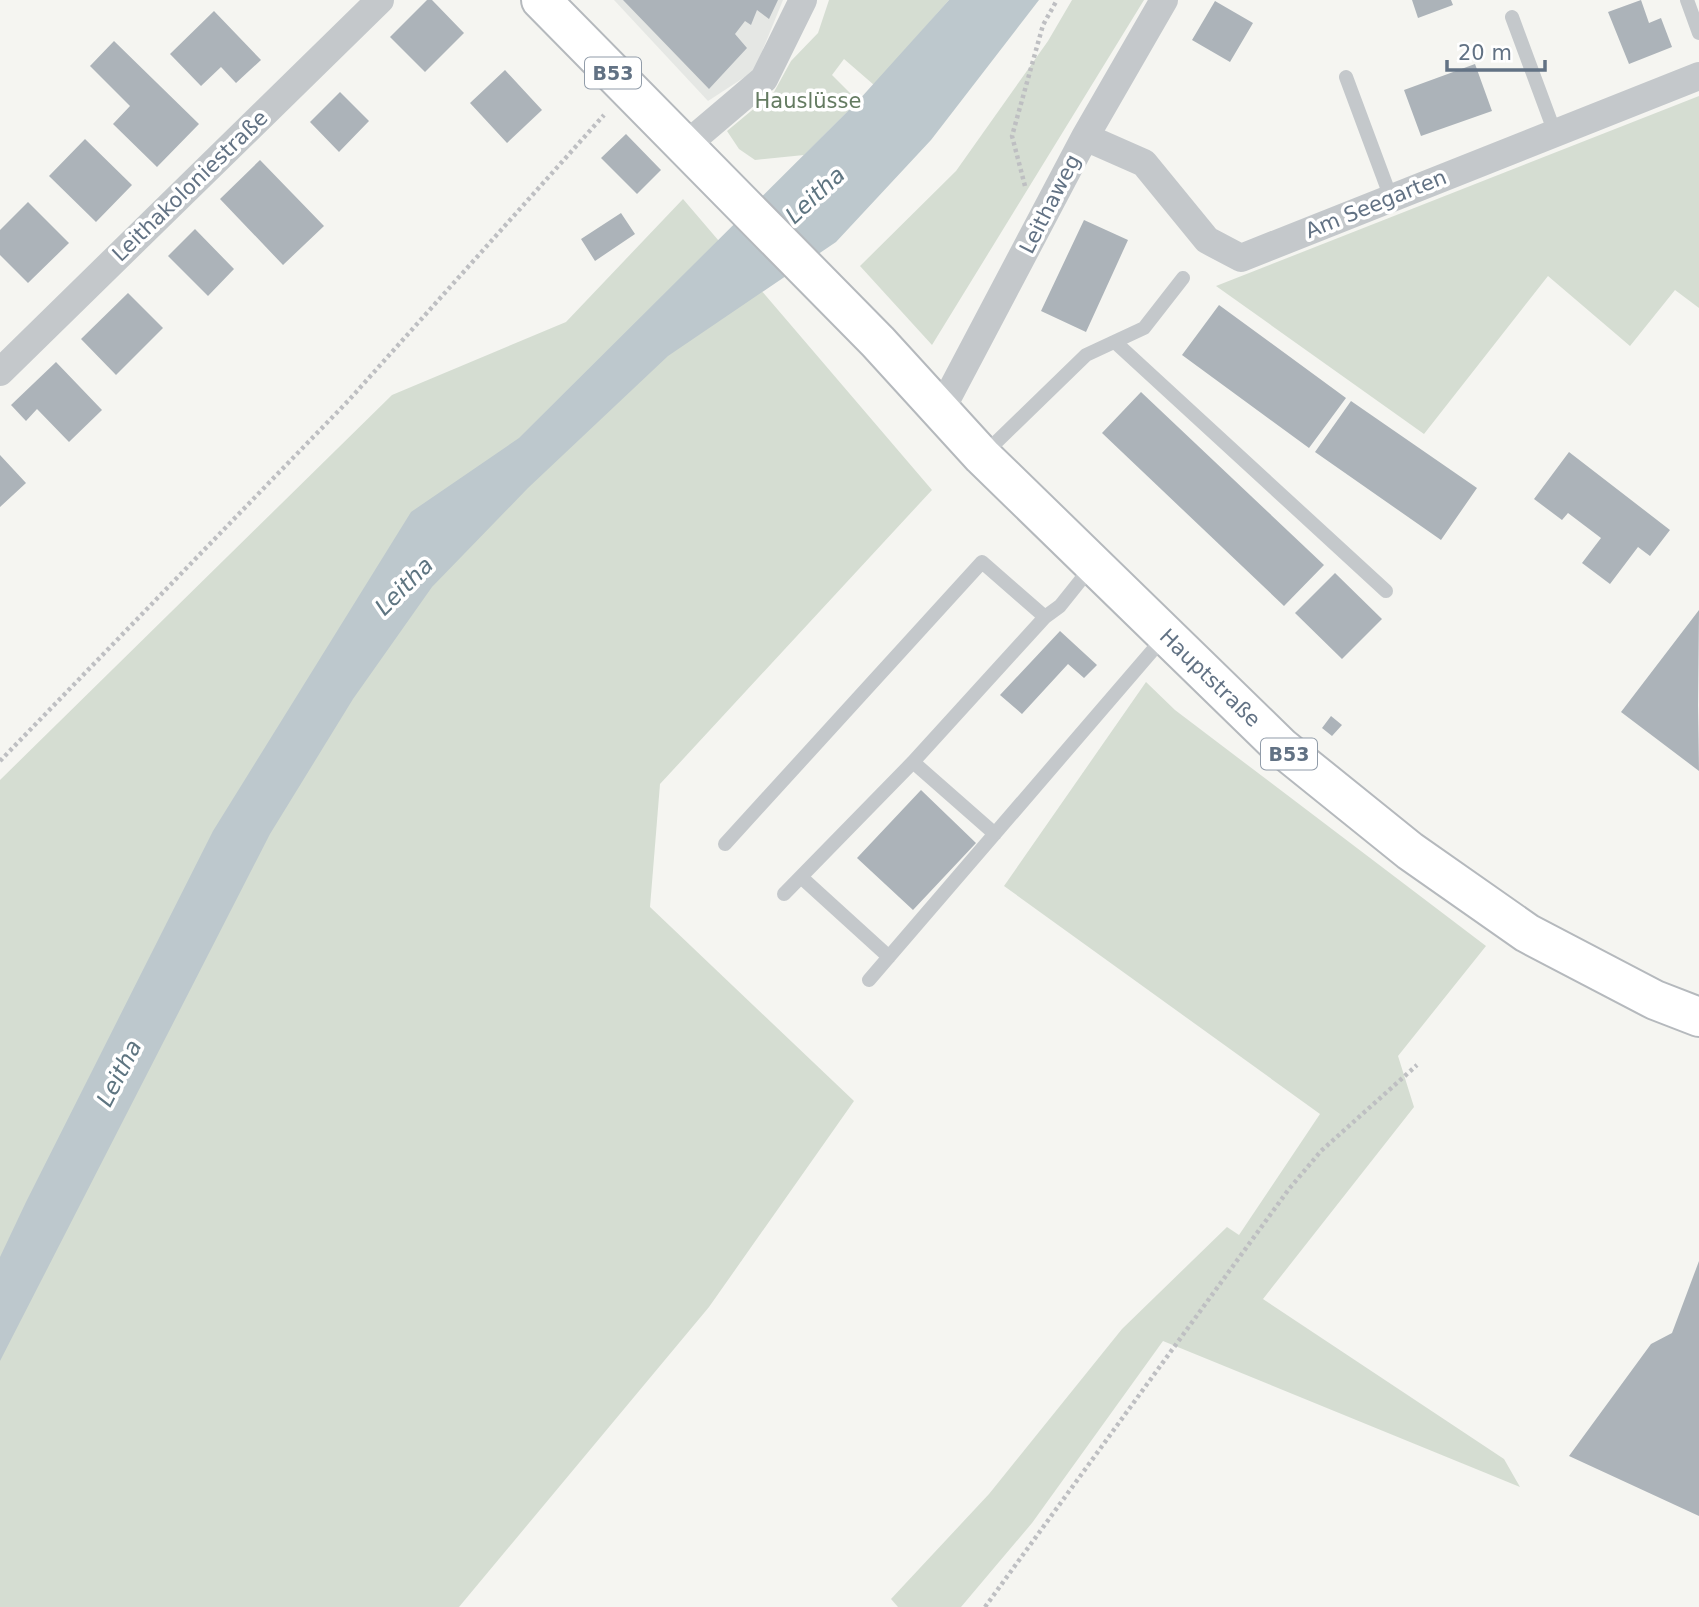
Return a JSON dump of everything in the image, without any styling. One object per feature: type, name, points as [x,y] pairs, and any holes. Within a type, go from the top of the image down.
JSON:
[{"type":"main road","name":"B53","points":[[541,0],[693,154]]},
{"type":"main road","name":"Hauptstraße","points":[[693,154],[878,342],[982,456],[1281,747],[1459,888],[1527,933],[1655,1000],[1699,1017]]},
{"type":"street","name":"Leithakoloniestraße","points":[[0,372],[380,0]]},
{"type":"street","points":[[693,154],[764,79],[803,0]]},
{"type":"street","name":"Leithaweg","points":[[941,410],[1085,137],[1164,0]]},
{"type":"street","name":"Am Seegarten","points":[[1085,137],[1144,163],[1207,240],[1241,258],[1699,76]]},
{"type":"lane","points":[[1687,0],[1699,33]]},
{"type":"lane","points":[[1512,18],[1555,133]]},
{"type":"lane","points":[[1346,77],[1391,198]]},
{"type":"lane","points":[[982,456],[1086,355],[1144,328],[1183,278]]},
{"type":"lane","points":[[1115,342],[1386,591]]},
{"type":"lane","points":[[725,844],[982,562],[1045,617]]},
{"type":"lane","points":[[784,894],[913,762],[1045,617],[1060,606],[1093,565]]},
{"type":"lane","points":[[869,980],[1166,635]]},
{"type":"lane","points":[[913,762],[995,834]]},
{"type":"lane","points":[[801,877],[889,957]]},
{"type":"path","points":[[1036,231],[1012,136],[1043,25],[1057,0]]},
{"type":"path","points":[[0,761],[349,400],[612,106],[625,86]]},
{"type":"path","points":[[985,1607],[1289,1189],[1321,1152],[1418,1065]]},
{"type":"shaded area","points":[[614,0],[783,0],[754,71],[708,101]]},
{"type":"green space","name":"Hauslüsse","points":[[829,0],[949,0],[874,85],[844,59],[832,75],[858,101],[804,155],[755,160],[739,149],[727,131],[774,92],[791,61],[818,33]]},
{"type":"green space","points":[[1072,0],[1144,0],[932,345],[860,266],[956,171],[1048,41]]},
{"type":"green space","points":[[1699,96],[1699,308],[1675,290],[1630,346],[1548,276],[1424,434],[1216,286]]},
{"type":"green space","points":[[683,199],[932,490],[660,784],[650,907],[854,1101],[709,1307],[459,1607],[0,1607],[0,780],[392,395],[566,322]]},
{"type":"green space","points":[[1146,682],[1175,710],[1486,946],[1398,1056],[1414,1107],[1263,1299],[1504,1459],[1520,1487],[1163,1341],[1032,1523],[961,1607],[898,1607],[891,1599],[989,1494],[1122,1329],[1227,1227],[1239,1235],[1320,1114],[1004,886]]},
{"type":"water","name":"Leitha","points":[[949,0],[1039,0],[931,140],[836,242],[668,356],[528,488],[432,587],[353,699],[270,834],[0,1361],[0,1257],[26,1202],[213,831],[411,512],[519,438],[858,101]]},
{"type":"building","points":[[427,0],[432,0],[464,33],[425,72],[390,37]]},
{"type":"building","points":[[623,0],[778,0],[769,19],[757,10],[751,25],[745,21],[735,34],[747,48],[709,89]]},
{"type":"building","points":[[1412,0],[1451,0],[1453,5],[1418,18]]},
{"type":"building","points":[[1641,0],[1649,23],[1661,18],[1672,47],[1629,64],[1608,12]]},
{"type":"building","points":[[1215,1],[1253,23],[1230,62],[1192,40]]},
{"type":"building","points":[[214,11],[261,60],[236,83],[221,67],[201,86],[170,54]]},
{"type":"building","points":[[114,41],[199,124],[157,167],[113,124],[130,106],[90,66]]},
{"type":"building","points":[[1475,64],[1492,111],[1421,136],[1404,90]]},
{"type":"building","points":[[505,70],[542,110],[507,143],[470,103]]},
{"type":"building","points":[[340,92],[369,121],[339,152],[310,122]]},
{"type":"building","points":[[626,134],[661,170],[637,194],[601,158]]},
{"type":"building","points":[[85,139],[132,185],[96,222],[49,176]]},
{"type":"building","points":[[260,160],[324,226],[283,265],[220,199]]},
{"type":"building","points":[[28,202],[69,243],[28,283],[0,255],[0,230]]},
{"type":"building","points":[[621,213],[635,234],[595,261],[581,239]]},
{"type":"building","points":[[1084,220],[1128,240],[1086,332],[1041,311]]},
{"type":"building","points":[[195,229],[234,269],[208,296],[168,256]]},
{"type":"building","points":[[128,293],[163,328],[116,375],[81,339]]},
{"type":"building","points":[[1219,305],[1346,398],[1309,448],[1182,355]]},
{"type":"building","points":[[56,362],[102,410],[69,442],[37,409],[26,421],[11,405]]},
{"type":"building","points":[[1141,392],[1324,565],[1284,606],[1102,433]]},
{"type":"building","points":[[1351,401],[1477,488],[1441,540],[1315,452]]},
{"type":"building","points":[[1569,452],[1670,530],[1650,556],[1638,547],[1610,584],[1582,563],[1601,538],[1568,513],[1562,520],[1534,499]]},
{"type":"building","points":[[0,455],[26,483],[0,507]]},
{"type":"building","points":[[1335,573],[1382,619],[1342,659],[1295,613]]},
{"type":"building","points":[[1699,610],[1698,705],[1699,771],[1621,712]]},
{"type":"building","points":[[1060,631],[1097,665],[1084,678],[1068,664],[1022,714],[1000,695]]},
{"type":"building","points":[[1331,716],[1342,725],[1332,736],[1322,728]]},
{"type":"building","points":[[921,790],[976,843],[913,910],[857,858]]},
{"type":"building","points":[[1699,1261],[1699,1516],[1569,1456],[1651,1344],[1672,1333]]}]
